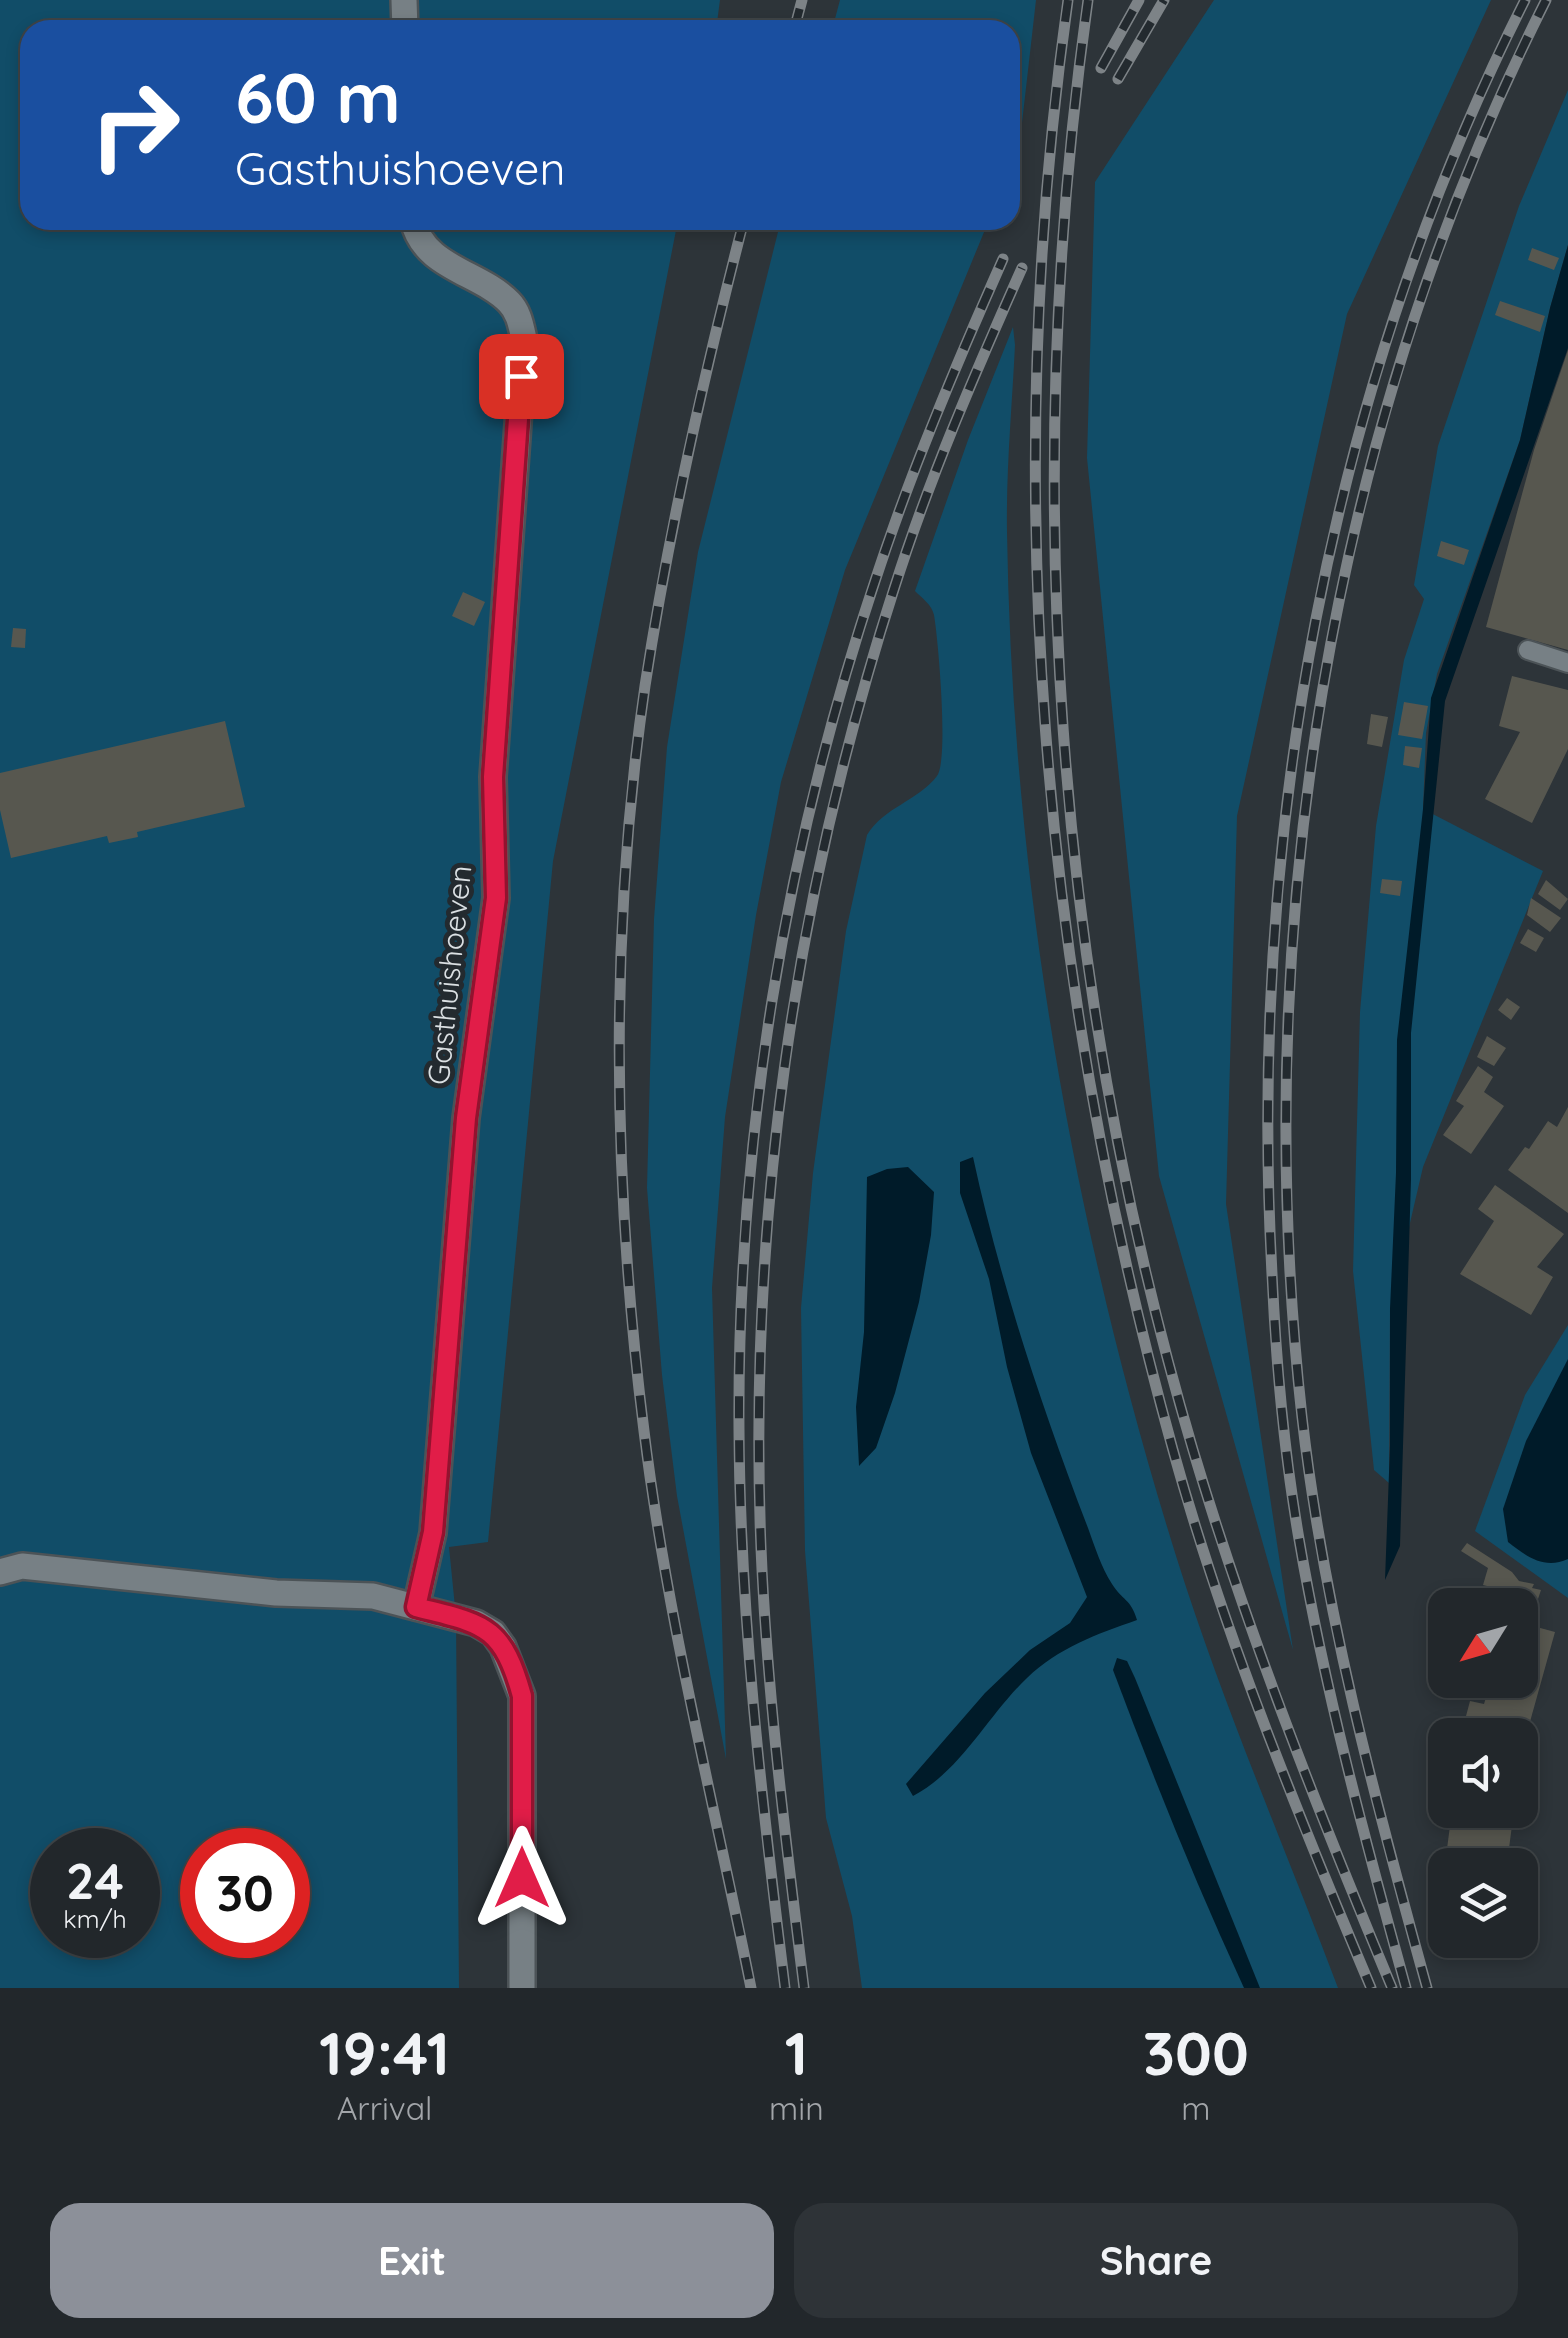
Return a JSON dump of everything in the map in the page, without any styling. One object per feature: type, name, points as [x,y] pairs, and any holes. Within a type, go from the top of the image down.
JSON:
[{"type":"street","name":"Gasthuishoeven","points":[[416,230],[429,250],[453,269],[508,300],[518,314],[524,339],[493,777],[496,898],[466,1118],[433,1532],[416,1607]]},
{"type":"street","points":[[0,1572],[22,1566],[276,1593],[373,1596],[485,1627],[504,1647],[522,1696],[522,1988]]},
{"type":"lane","points":[[1528,650],[1568,662]]},
{"type":"shaded area","points":[[0,0],[720,0],[717,20],[20,20],[20,230],[676,230],[553,861],[488,1542],[449,1547],[456,1617],[459,1988],[0,1988]]},
{"type":"shaded area","points":[[840,0],[1036,0],[1020,140],[1020,20],[835,20]]},
{"type":"shaded area","points":[[1214,0],[1491,0],[1347,314],[1237,816],[1226,1204],[1293,1650],[1159,1176],[1087,458],[1095,182]]},
{"type":"shaded area","points":[[1568,90],[1568,245],[1520,440],[1437,674],[1426,733],[1423,809],[1543,871],[1423,1167],[1390,1309],[1389,1483],[1374,1470],[1353,1271],[1360,1012],[1376,826],[1404,660],[1424,599],[1414,585],[1438,446],[1519,206]]},
{"type":"shaded area","points":[[778,230],[985,230],[845,570],[781,782],[756,915],[725,1117],[712,1288],[726,1759],[677,1496],[662,1375],[647,1188],[654,919],[667,747],[698,552]]},
{"type":"shaded area","points":[[1568,245],[1568,348],[1445,701],[1411,1033],[1411,1179],[1400,1546],[1385,1580],[1397,1040],[1423,809],[1431,698],[1520,440]]},
{"type":"shaded area","points":[[1013,327],[1007,532],[1021,793],[1055,1052],[1079,1180],[1107,1307],[1177,1559],[1234,1721],[1338,1988],[862,1988],[852,1916],[826,1818],[805,1551],[801,1308],[813,1173],[846,931],[867,835],[882,817],[929,785],[940,765],[941,698],[934,615],[915,591]]},
{"type":"shaded area","points":[[973,1157],[1009,1298],[1054,1437],[1101,1564],[1137,1620],[1079,1643],[1039,1667],[946,1772],[913,1796],[906,1784],[985,1693],[1030,1650],[1070,1623],[1087,1597],[1031,1453],[1007,1367],[989,1279],[960,1193],[960,1162]]},
{"type":"shaded area","points":[[908,1167],[934,1192],[931,1235],[919,1302],[895,1393],[876,1448],[859,1466],[856,1407],[864,1332],[867,1177],[887,1169]]},
{"type":"shaded area","points":[[1568,1325],[1568,1598],[1475,1531],[1525,1395]]},
{"type":"shaded area","points":[[1568,1359],[1568,1559],[1551,1563],[1529,1556],[1508,1542],[1503,1509],[1526,1441]]},
{"type":"shaded area","points":[[1117,1658],[1127,1661],[1135,1678],[1260,1988],[1244,1988],[1209,1909],[1113,1670]]},
{"type":"building","points":[[1532,248],[1559,258],[1554,270],[1528,260]]},
{"type":"building","points":[[1500,301],[1545,316],[1540,332],[1495,315]]},
{"type":"building","points":[[1568,350],[1568,650],[1486,627],[1534,450]]},
{"type":"building","points":[[1441,541],[1469,550],[1464,565],[1437,556]]},
{"type":"building","points":[[463,592],[485,602],[474,626],[452,616]]},
{"type":"building","points":[[13,628],[26,629],[25,648],[11,647]]},
{"type":"building","points":[[1512,676],[1568,690],[1568,749],[1532,823],[1485,799],[1520,732],[1499,726]]},
{"type":"building","points":[[1404,702],[1428,706],[1422,739],[1398,735]]},
{"type":"building","points":[[1371,714],[1388,717],[1382,747],[1367,744]]},
{"type":"building","points":[[225,721],[245,807],[137,832],[138,837],[109,843],[107,836],[11,858],[0,810],[0,773]]},
{"type":"building","points":[[1405,746],[1422,748],[1419,768],[1403,765]]},
{"type":"building","points":[[1382,879],[1402,881],[1400,896],[1380,893]]},
{"type":"building","points":[[1546,880],[1568,899],[1560,910],[1538,894]]},
{"type":"building","points":[[1531,898],[1561,918],[1550,932],[1527,915]]},
{"type":"building","points":[[1528,929],[1544,938],[1536,952],[1520,943]]},
{"type":"building","points":[[1507,998],[1520,1007],[1511,1020],[1498,1010]]},
{"type":"building","points":[[1487,1036],[1506,1048],[1494,1066],[1477,1057]]},
{"type":"building","points":[[1478,1066],[1493,1077],[1484,1092],[1504,1106],[1471,1154],[1443,1135],[1464,1106],[1456,1101]]},
{"type":"building","points":[[1568,1107],[1568,1213],[1508,1170],[1548,1121],[1557,1127]]},
{"type":"building","points":[[1495,1185],[1564,1234],[1537,1267],[1553,1277],[1531,1315],[1460,1274],[1494,1221],[1478,1209]]},
{"type":"building","points":[[1467,1543],[1512,1572],[1519,1581],[1534,1584],[1532,1588],[1483,1585],[1488,1568],[1461,1551]]},
{"type":"building","points":[[1538,1627],[1555,1632],[1538,1693]]},
{"type":"building","points":[[1486,1698],[1537,1698],[1531,1718],[1466,1718],[1470,1701],[1484,1704]]},
{"type":"building","points":[[1450,1828],[1512,1828],[1509,1848],[1447,1848]]},
{"type":"railway","points":[[797,20],[802,0]]},
{"type":"railway","points":[[1068,0],[1047,182],[1037,365],[1036,548],[1046,730],[1064,912],[1092,1093],[1128,1272],[1173,1450],[1239,1655],[1371,1988]]},
{"type":"railway","points":[[1088,0],[1067,182],[1056,364],[1055,547],[1063,731],[1081,913],[1109,1094],[1146,1273],[1193,1450],[1285,1722],[1392,1988]]},
{"type":"railway","points":[[1101,68],[1139,0]]},
{"type":"railway","points":[[1118,79],[1164,0]]},
{"type":"railway","points":[[1406,1988],[1333,1709],[1289,1473],[1272,1274],[1268,1111],[1274,947],[1290,783],[1316,620],[1352,460],[1399,303],[1457,149],[1525,0]]},
{"type":"railway","points":[[1427,1988],[1353,1705],[1312,1490],[1302,1417],[1288,1236],[1287,1054],[1298,872],[1322,691],[1359,512],[1408,337],[1471,166],[1546,0]]},
{"type":"railway","points":[[742,230],[689,452],[645,686],[625,872],[619,1058],[626,1245],[644,1431],[678,1641],[751,1988]]},
{"type":"railway","points":[[785,1988],[754,1709],[740,1500],[741,1322],[757,1107],[791,893],[843,684],[904,499],[1003,259]]},
{"type":"railway","points":[[804,1988],[772,1713],[761,1548],[762,1305],[785,1062],[829,824],[859,706],[922,507],[1022,268]]},
{"type":"route","points":[[521,376],[493,777],[496,898],[466,1118],[433,1532],[416,1607],[485,1627],[504,1647],[518,1679],[522,1696],[522,1878]]}]
